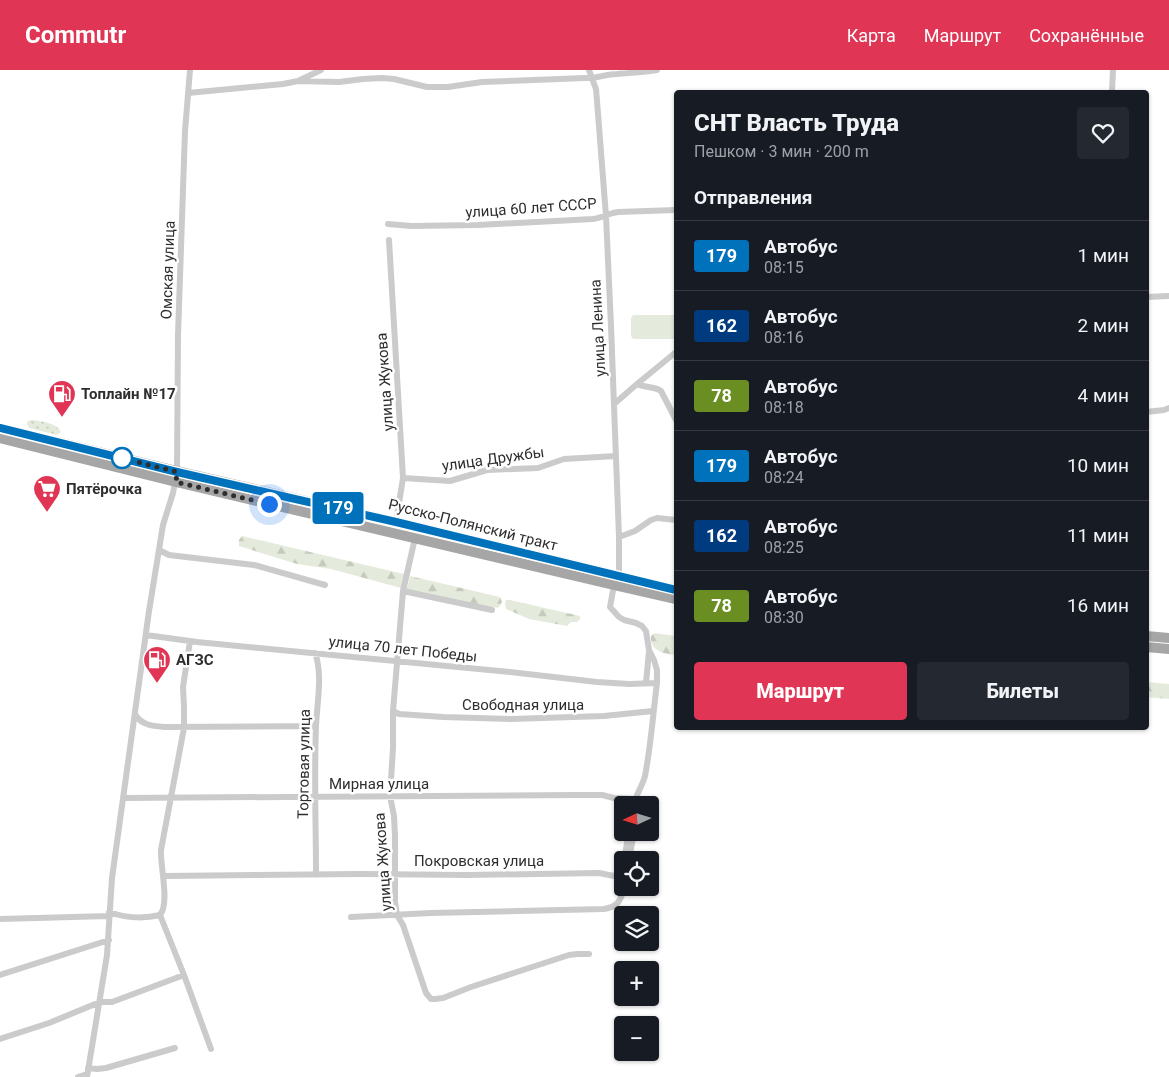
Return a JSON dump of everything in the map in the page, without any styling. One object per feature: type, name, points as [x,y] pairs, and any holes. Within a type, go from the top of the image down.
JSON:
[{"type":"main road","name":"Русско-Полянский тракт","points":[[0,428],[415,538],[617,583],[674,590]]},
{"type":"main road","name":"Русско-Полянский тракт","points":[[0,438],[396,522],[674,598]]},
{"type":"main road","points":[[1149,636],[1169,638]]},
{"type":"main road","points":[[1149,647],[1169,649]]},
{"type":"street","name":"Омская улица","points":[[87,1073],[100,1002],[108,940],[112,878],[146,635],[163,525],[176,476],[185,140],[190,70]]},
{"type":"street","points":[[298,81],[321,70]]},
{"type":"street","name":"улица Ленина","points":[[589,70],[596,89],[606,216],[614,404],[619,537],[617,583],[610,607],[624,620],[642,626],[646,631],[649,650]]},
{"type":"street","points":[[188,93],[298,81],[339,82],[382,78],[427,87],[448,87],[482,82],[592,78],[657,70]]},
{"type":"street","points":[[1112,90],[1113,70]]},
{"type":"street","points":[[596,89],[600,79],[608,75]]},
{"type":"street","name":"улица 60 лет СССР","points":[[388,224],[411,226],[478,225],[593,219],[618,212],[674,210]]},
{"type":"street","name":"улица Жукова","points":[[389,240],[403,478],[396,522]]},
{"type":"street","points":[[1149,297],[1169,296]]},
{"type":"street","points":[[614,404],[674,354]]},
{"type":"street","points":[[637,384],[657,388],[661,391],[674,416]]},
{"type":"street","points":[[1149,412],[1169,408]]},
{"type":"street","name":"улица Дружбы","points":[[403,478],[450,481],[488,470],[538,468],[564,459],[616,456]]},
{"type":"street","points":[[619,537],[635,531],[657,518],[674,520]]},
{"type":"street","name":"улица Жукова","points":[[415,538],[403,591],[396,661],[393,711],[394,748],[390,796],[394,816],[395,902],[397,915],[403,925],[426,994],[431,999],[442,998],[569,955],[589,954]]},
{"type":"street","points":[[159,550],[169,555],[254,565],[325,585]]},
{"type":"street","points":[[403,591],[492,610]]},
{"type":"street","name":"улица 70 лет Победы","points":[[146,635],[597,682],[657,683]]},
{"type":"street","points":[[190,641],[183,687],[184,728],[161,850],[161,864],[164,876],[164,904],[160,915],[184,975],[210,1049]]},
{"type":"street","points":[[637,796],[644,779],[657,683],[654,660],[649,650]]},
{"type":"street","points":[[646,683],[649,650]]},
{"type":"street","name":"Торговая улица","points":[[315,653],[318,677],[316,726],[316,875]]},
{"type":"street","name":"Свободная улица","points":[[393,711],[399,714],[443,717],[511,718],[604,716],[654,711]]},
{"type":"street","points":[[135,714],[138,719],[153,727],[316,726]]},
{"type":"street","name":"Мирная улица","points":[[124,798],[602,795],[614,798]]},
{"type":"street","name":"Покровская улица","points":[[164,876],[600,873],[614,876]]},
{"type":"street","points":[[351,917],[604,909],[612,908],[622,896]]},
{"type":"street","points":[[0,918],[109,914],[144,918],[160,915]]},
{"type":"street","points":[[0,975],[108,940]]},
{"type":"street","points":[[0,1039],[49,1023],[100,1002],[112,1002],[184,975]]},
{"type":"street","points":[[78,1077],[97,1069],[175,1048]]},
{"type":"green space","points":[[633,315],[674,315],[674,339],[633,339],[631,336],[631,318]]},
{"type":"green space","points":[[31,420],[53,425],[61,432],[57,435],[29,428],[27,424]]},
{"type":"green space","points":[[242,536],[404,574],[401,588],[331,569],[297,564],[239,546],[239,540]]},
{"type":"green space","points":[[410,576],[500,597],[502,602],[497,608],[440,598],[407,589]]},
{"type":"green space","points":[[506,600],[580,616],[580,619],[577,622],[571,622],[567,626],[529,619],[506,609]]},
{"type":"green space","points":[[654,633],[674,636],[674,655],[663,653],[655,648],[651,641],[651,636]]},
{"type":"green space","points":[[1149,682],[1169,684],[1169,699],[1149,697]]},
{"type":"bus line","name":"179","points":[[0,428],[177,472],[396,522],[674,590]]},
{"type":"place","name":"Топлайн №17","points":[[62,418]]},
{"type":"place","name":"Пятёрочка","points":[[47,513]]},
{"type":"place","name":"АГЗС","points":[[157,684]]},
{"type":"route","points":[[122,458],[177,472],[176,482],[269,504]]}]
